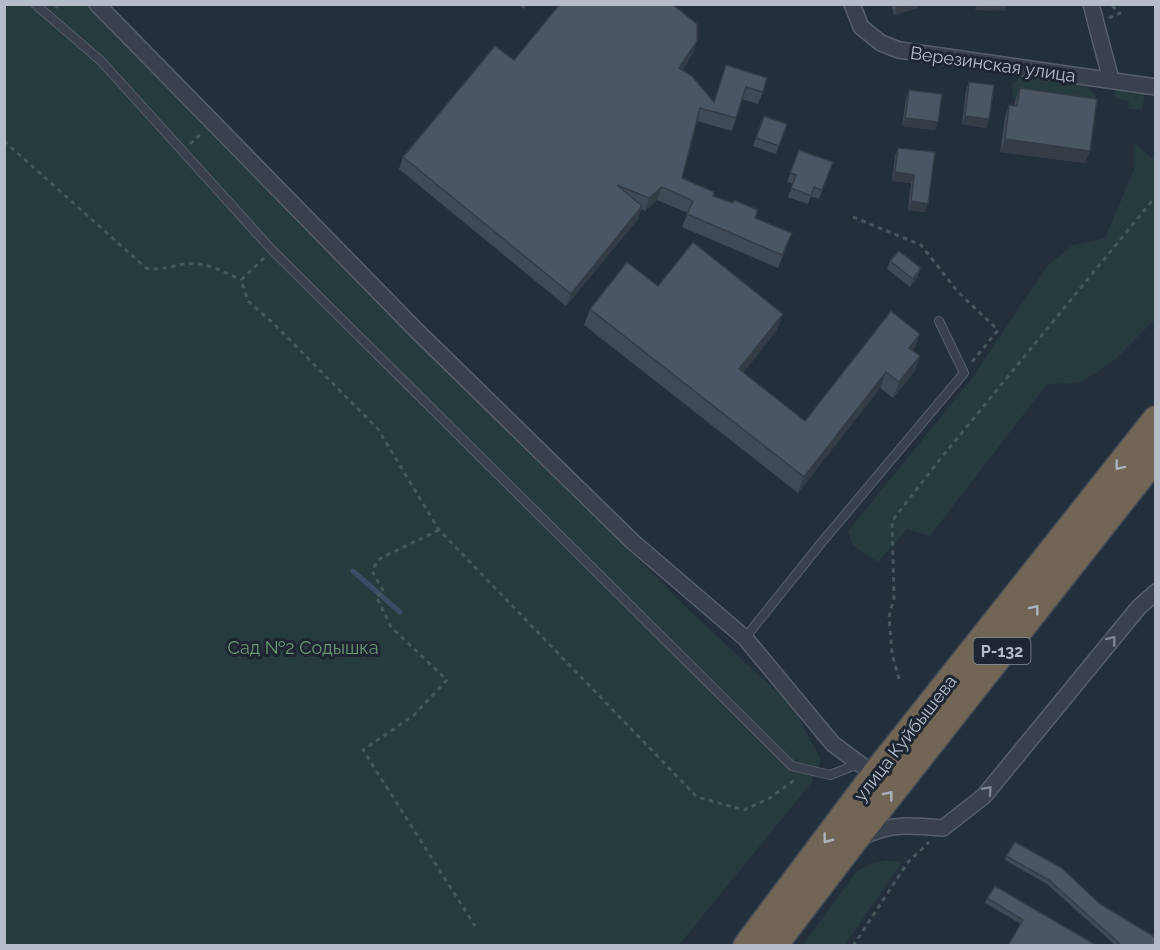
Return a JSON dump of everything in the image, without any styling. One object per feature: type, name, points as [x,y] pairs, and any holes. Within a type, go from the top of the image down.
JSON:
[{"type":"highway","name":"улица Куйбышева","points":[[747,945],[866,770],[1155,420]]},
{"type":"highway","name":"улица Куйбышева","points":[[773,945],[1155,456]]},
{"type":"street","points":[[97,4],[417,331],[633,542],[745,638],[833,744],[866,770]]},
{"type":"street","name":"Верезинская улица","points":[[852,4],[861,27],[881,44],[899,51],[1155,87]]},
{"type":"street","points":[[1091,4],[1111,80]]},
{"type":"street","points":[[852,841],[880,828],[907,824],[943,828],[984,796],[1139,607],[1155,592]]},
{"type":"lane","points":[[35,4],[101,61],[272,250],[792,766],[830,776],[866,770]]},
{"type":"lane","points":[[745,638],[829,533],[964,373],[939,321]]},
{"type":"path","points":[[1110,4],[1120,13],[1110,18]]},
{"type":"path","points":[[182,151],[213,123]]},
{"type":"path","points":[[4,141],[146,268],[158,271],[187,263],[212,267],[241,280],[248,301],[274,324],[378,429],[439,530],[697,797],[744,810],[770,798],[808,770]]},
{"type":"path","points":[[899,679],[892,654],[889,617],[894,598],[892,521],[1155,196]]},
{"type":"path","points":[[852,217],[921,245],[958,292],[998,330],[964,373]]},
{"type":"path","points":[[241,280],[272,250]]},
{"type":"path","points":[[439,530],[378,560],[372,571],[384,592],[376,596],[391,627],[447,680],[414,715],[363,750],[475,927]]},
{"type":"path","points":[[853,945],[908,862],[943,828]]},
{"type":"green space","name":"Сад №2 Содышка","points":[[5,5],[90,5],[294,216],[688,609],[792,706],[821,759],[812,782],[679,945],[5,946]]},
{"type":"green space","points":[[1020,77],[1085,85],[1096,96],[1092,111],[1015,101],[1012,96],[1013,84]]},
{"type":"green space","points":[[1115,89],[1145,93],[1142,110],[1128,109],[1129,101],[1115,98]]},
{"type":"green space","points":[[1134,143],[1155,160],[1155,319],[1116,359],[1080,383],[1047,384],[930,536],[907,529],[878,562],[853,546],[848,531],[970,381],[1048,265],[1073,245],[1105,238],[1134,170]]},
{"type":"green space","points":[[888,860],[902,862],[845,945],[803,945],[856,872],[872,863]]},
{"type":"building","points":[[560,4],[672,4],[697,24],[697,41],[679,68],[692,76],[714,102],[726,65],[767,78],[763,92],[746,87],[736,118],[700,108],[682,178],[714,192],[713,196],[733,203],[734,200],[758,210],[755,218],[792,233],[782,255],[687,214],[693,201],[662,187],[649,198],[617,185],[642,206],[571,294],[403,157],[495,46],[514,60]]},
{"type":"building","points":[[969,82],[994,85],[989,119],[965,116]]},
{"type":"building","points":[[1020,88],[1097,99],[1090,151],[1005,139],[1009,105],[1017,106]]},
{"type":"building","points":[[909,90],[942,94],[938,122],[905,118]]},
{"type":"building","points":[[764,116],[787,124],[779,146],[756,138]]},
{"type":"building","points":[[898,148],[935,152],[928,204],[911,201],[914,175],[895,172]]},
{"type":"building","points":[[799,150],[833,162],[822,190],[814,187],[811,196],[791,188],[796,175],[790,173]]},
{"type":"building","points":[[693,242],[783,314],[739,369],[805,421],[891,311],[920,334],[909,348],[920,356],[899,382],[886,372],[804,477],[590,309],[627,262],[658,286]]},
{"type":"building","points":[[899,251],[921,268],[913,279],[890,261]]},
{"type":"building","points":[[1015,842],[1062,868],[1100,904],[1155,937],[1155,945],[1121,945],[1049,880],[1006,856]]},
{"type":"building","points":[[995,886],[1096,945],[1008,945],[1023,920],[987,898]]},
{"type":"waterway","points":[[353,571],[400,612]]}]
